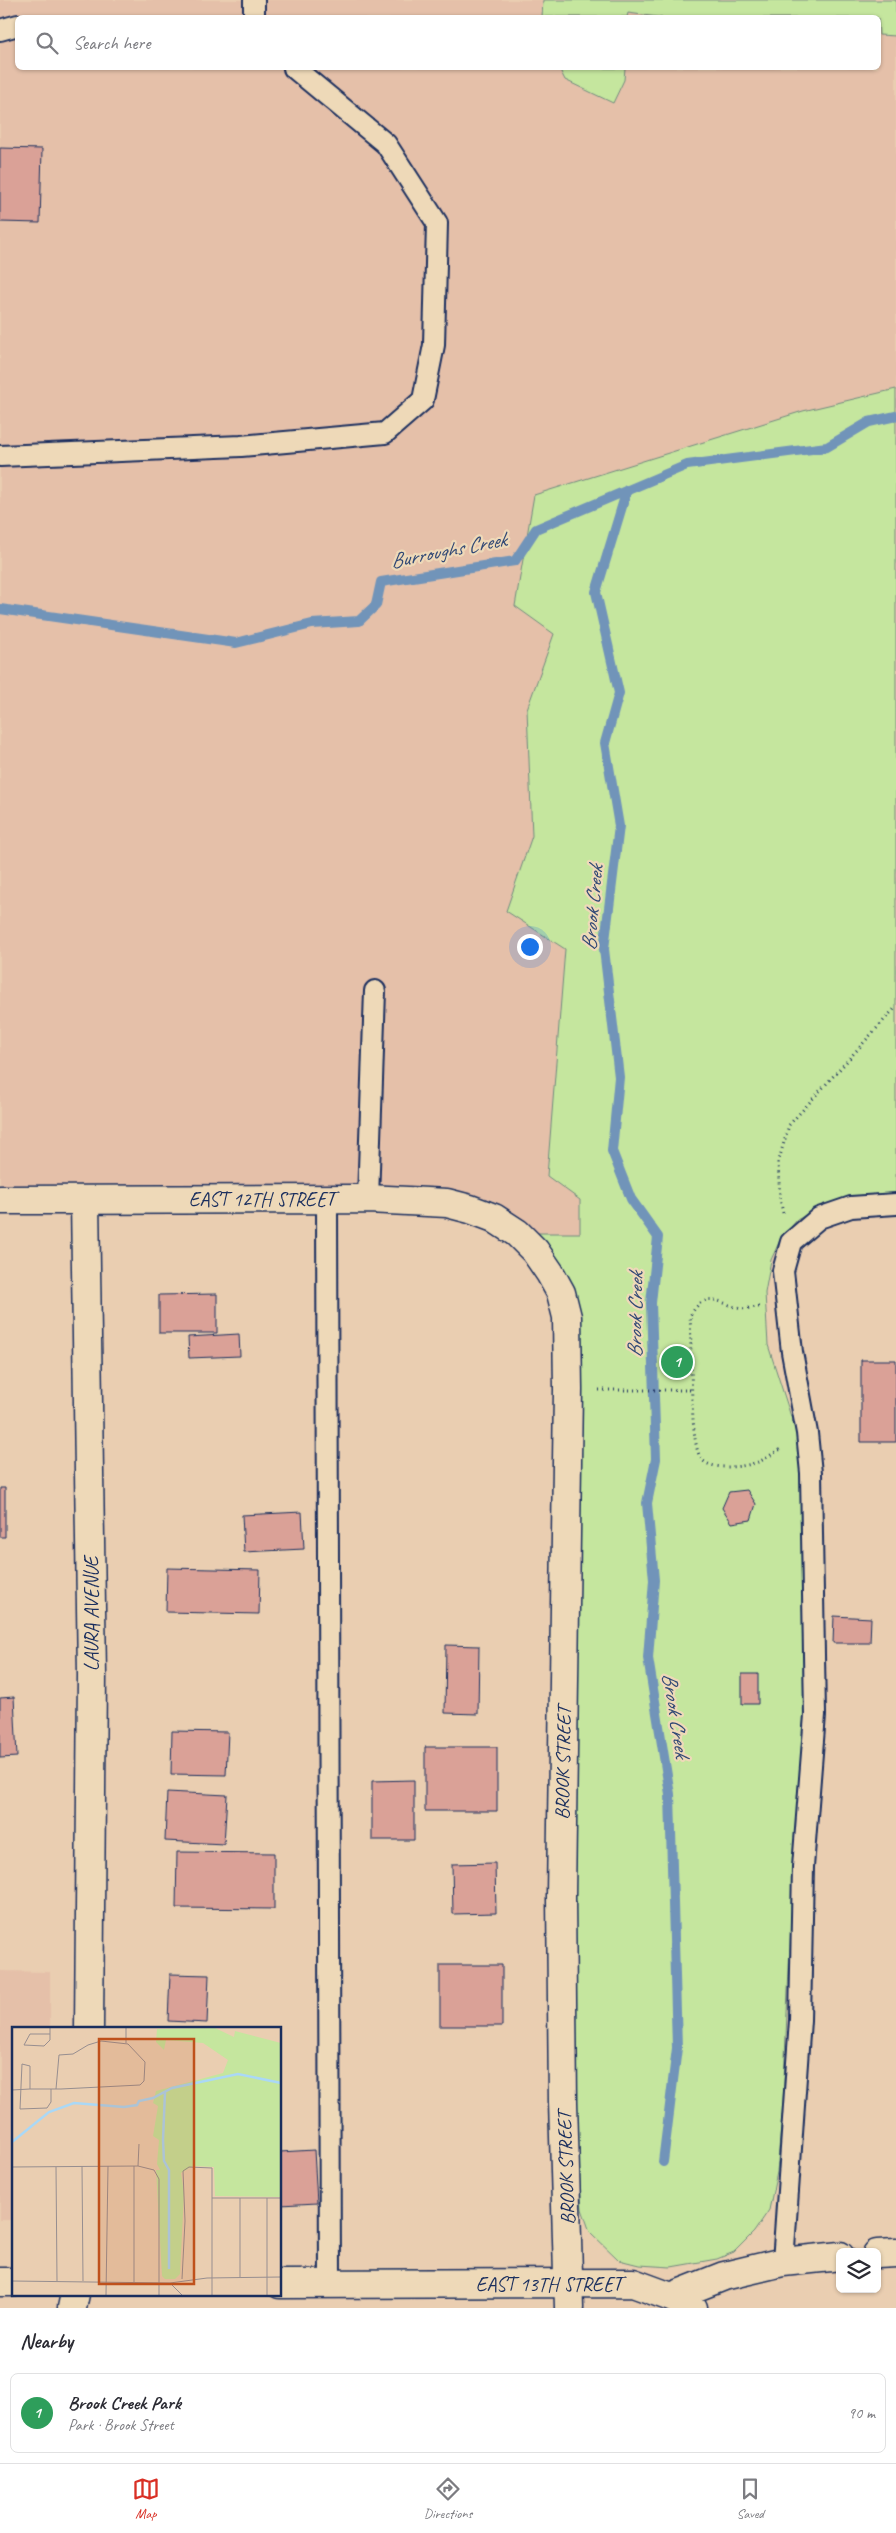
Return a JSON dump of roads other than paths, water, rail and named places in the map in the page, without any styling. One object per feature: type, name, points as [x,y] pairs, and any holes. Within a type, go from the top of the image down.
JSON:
[{"type":"street","name":"EAST 12TH STREET","points":[[0,1200],[368,1198],[447,1203],[494,1218],[517,1233]]},
{"type":"street","name":"LAURA AVENUE","points":[[85,1200],[92,1675],[90,2027]]},
{"type":"street","name":"BROOK STREET","points":[[517,1233],[535,1251],[550,1273],[560,1293],[567,1318],[561,1897],[563,2102],[569,2296]]},
{"type":"street","points":[[881,2254],[896,2253]]},
{"type":"street","name":"EAST 13TH STREET","points":[[281,2284],[330,2284],[569,2296],[633,2283],[682,2302],[724,2276],[783,2262],[836,2256]]},
{"type":"lane","points":[[254,0],[254,15]]},
{"type":"lane","points":[[0,30],[15,26]]},
{"type":"lane","points":[[0,456],[241,446],[385,433],[424,400],[434,345],[437,222],[386,144],[296,70]]},
{"type":"lane","points":[[368,1198],[375,991]]},
{"type":"lane","points":[[327,1198],[330,2284]]},
{"type":"lane","points":[[783,2262],[800,2020],[803,1867],[815,1715],[812,1473],[807,1433],[792,1352],[784,1272],[791,1242],[819,1218],[851,1207],[896,1204]]},
{"type":"waterway","name":"Burroughs Creek","points":[[0,609],[236,643],[312,624],[359,621],[376,605],[381,582],[515,561],[536,529],[687,465],[827,447],[869,422],[896,416]]},
{"type":"waterway","name":"Brook Creek","points":[[627,490],[596,592],[619,693],[605,743],[619,826],[604,949],[619,1077],[612,1151],[631,1199],[658,1237],[651,1303],[656,1459],[647,1503],[654,1580],[648,1658],[670,1794],[677,2048],[663,2162]]},
{"type":"place","name":"Brook Creek Park","points":[[677,1362]]}]
